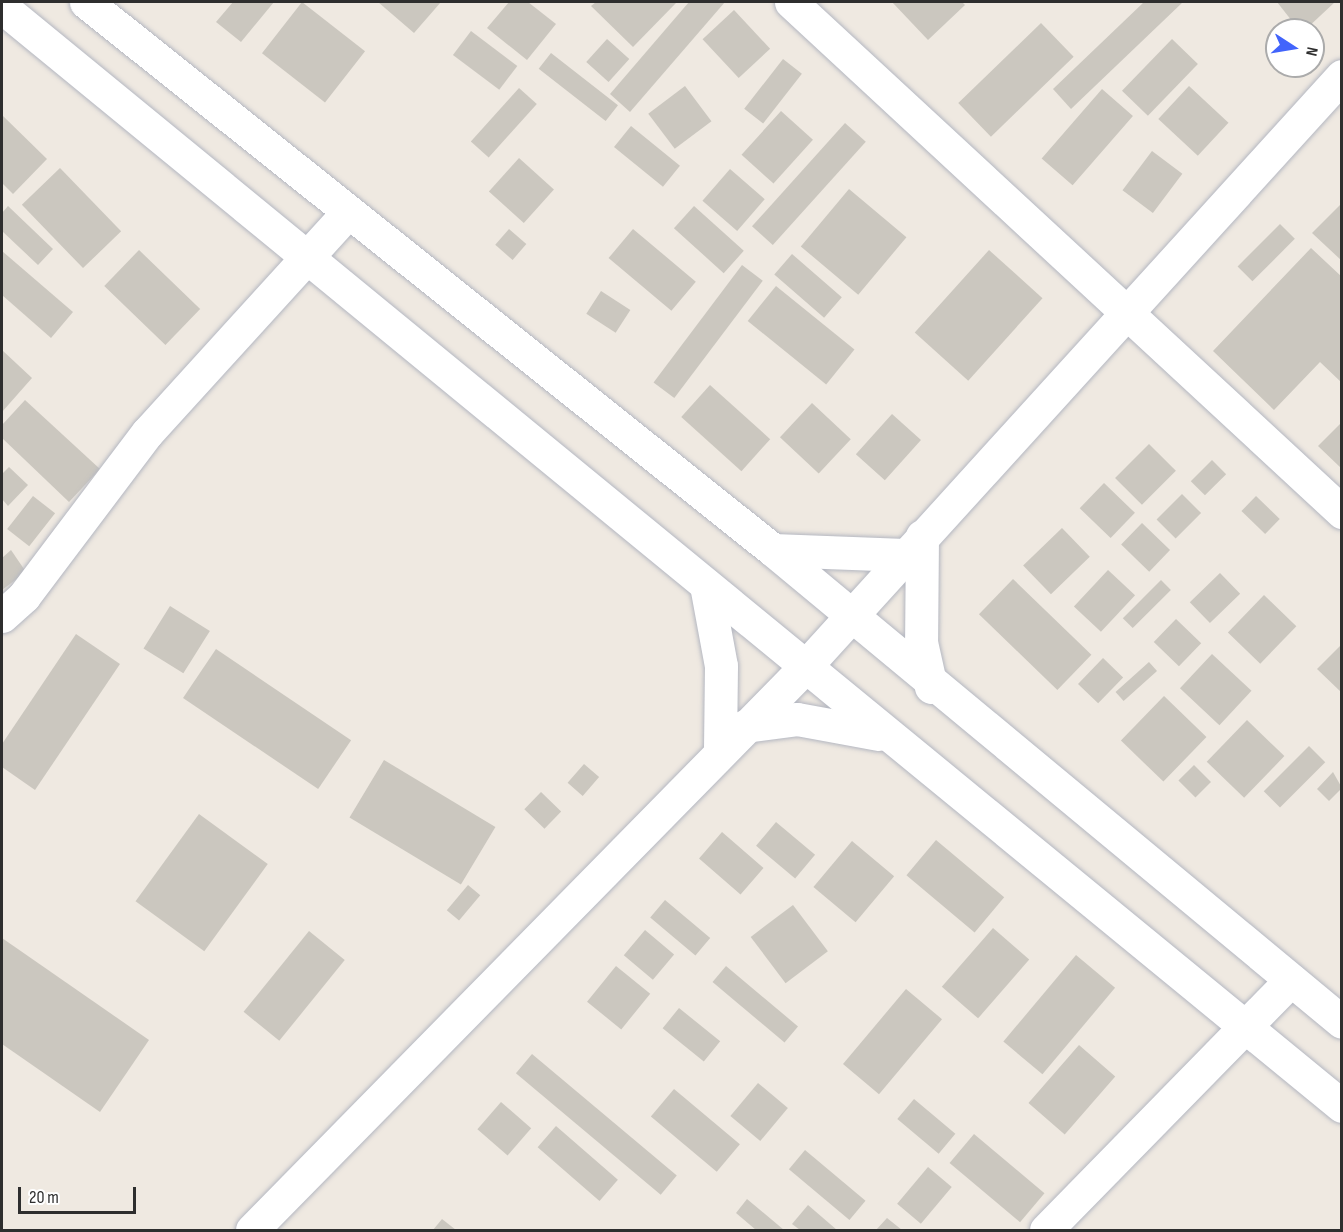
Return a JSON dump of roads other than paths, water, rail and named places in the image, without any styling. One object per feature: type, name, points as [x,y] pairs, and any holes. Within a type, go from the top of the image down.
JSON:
[{"type":"street","points":[[86,2],[346,214],[773,550],[931,687],[1341,1022]]},
{"type":"street","points":[[791,2],[1128,312],[1341,512]]},
{"type":"street","points":[[2,6],[804,668],[1341,1106]]},
{"type":"street","points":[[252,1230],[804,668],[1341,76]]},
{"type":"street","points":[[2,615],[24,596],[147,433],[308,260],[346,214]]},
{"type":"street","points":[[773,550],[914,545]]},
{"type":"street","points":[[914,545],[921,642],[931,687]]},
{"type":"street","points":[[706,585],[721,666],[720,752]]},
{"type":"street","points":[[745,726],[797,719],[886,735]]},
{"type":"street","points":[[1046,1230],[1248,1029],[1291,980]]}]
